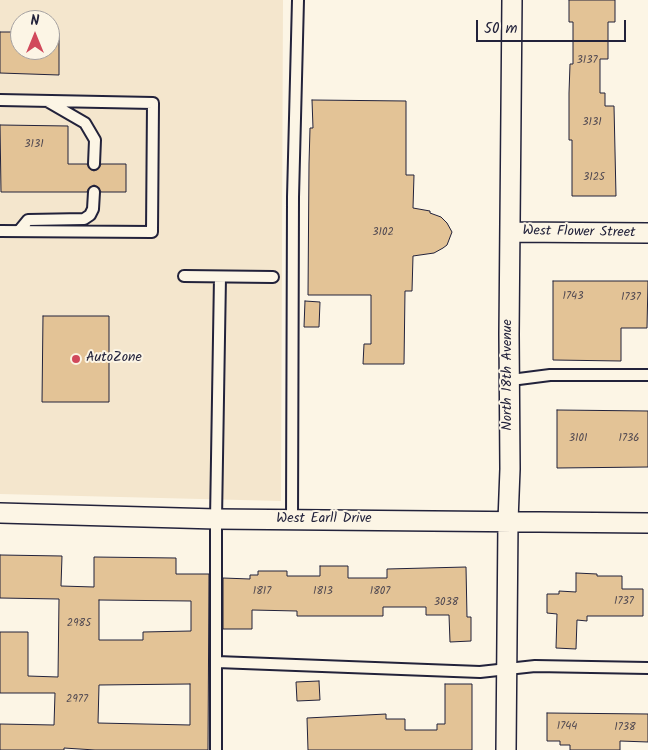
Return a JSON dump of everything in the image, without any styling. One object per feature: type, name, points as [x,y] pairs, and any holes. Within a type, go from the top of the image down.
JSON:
[{"type":"street","name":"North 18th Avenue","points":[[506,750],[512,0]]},
{"type":"street","name":"West Flower Street","points":[[510,232],[648,233]]},
{"type":"street","name":"West Earll Drive","points":[[0,513],[216,519],[648,523]]},
{"type":"lane","points":[[292,520],[293,197],[298,0]]},
{"type":"lane","points":[[0,100],[153,102],[152,232],[0,231]]},
{"type":"lane","points":[[46,100],[85,123],[95,140],[94,164]]},
{"type":"lane","points":[[19,231],[28,220],[84,219],[90,215],[93,209],[94,192]]},
{"type":"lane","points":[[184,276],[273,277]]},
{"type":"lane","points":[[216,750],[216,519],[220,277]]},
{"type":"lane","points":[[510,380],[550,375],[648,376]]},
{"type":"lane","points":[[217,662],[480,672],[535,666],[648,668]]},
{"type":"shaded area","points":[[0,0],[283,0],[281,501],[0,494]]},
{"type":"building","points":[[569,0],[615,0],[615,22],[608,22],[608,59],[600,59],[600,93],[605,93],[605,106],[614,106],[616,196],[572,196],[572,140],[569,140],[569,93],[570,64],[573,64],[573,22],[569,22]]},
{"type":"building","points":[[0,32],[10,32],[10,60],[59,60],[59,75],[0,73]]},
{"type":"building","points":[[312,100],[406,101],[406,175],[414,175],[413,208],[430,211],[430,213],[441,217],[452,232],[447,245],[443,248],[434,253],[413,256],[412,291],[405,291],[404,364],[363,364],[364,344],[371,344],[371,295],[308,295],[309,164],[310,128],[313,128]]},
{"type":"building","points":[[0,125],[68,126],[68,164],[87,164],[94,171],[101,164],[126,164],[126,192],[101,192],[94,185],[87,192],[1,192]]},
{"type":"building","points":[[553,281],[648,281],[647,328],[621,328],[621,361],[553,360]]},
{"type":"building","points":[[305,301],[320,302],[319,327],[304,327]]},
{"type":"building","name":"AutoZone","points":[[43,316],[109,316],[109,402],[42,402]]},
{"type":"building","points":[[557,410],[648,411],[648,467],[557,468]]},
{"type":"building","points":[[0,555],[62,556],[61,586],[94,587],[94,557],[176,558],[176,574],[209,574],[208,750],[95,750],[64,748],[64,750],[0,750],[0,724],[54,725],[55,693],[0,693],[0,632],[28,632],[28,676],[58,677],[59,599],[0,598]],"holes":[[[99,600],[191,601],[191,631],[143,632],[143,640],[99,640]],[[190,684],[190,725],[98,723],[99,685]]]},
{"type":"building","points":[[320,566],[348,566],[348,578],[387,578],[387,569],[466,567],[467,617],[471,617],[471,641],[450,642],[449,615],[426,615],[426,607],[383,607],[383,616],[297,616],[297,611],[252,610],[252,629],[223,629],[223,578],[250,579],[250,575],[258,575],[258,571],[287,571],[287,576],[320,576]]},
{"type":"building","points":[[576,573],[597,574],[597,576],[622,576],[622,589],[643,589],[643,616],[587,616],[587,621],[577,620],[576,649],[556,648],[557,614],[547,613],[547,594],[559,594],[559,591],[576,592]]},
{"type":"building","points":[[319,681],[320,700],[297,701],[296,682]]},
{"type":"building","points":[[445,684],[472,684],[472,750],[308,750],[307,718],[386,714],[386,719],[405,719],[405,730],[437,730],[437,724],[445,724]]},
{"type":"building","points":[[547,713],[648,714],[648,742],[620,741],[620,750],[570,750],[570,745],[560,745],[560,741],[547,741]]},
{"type":"place","name":"AutoZone","points":[[76,359]]}]
